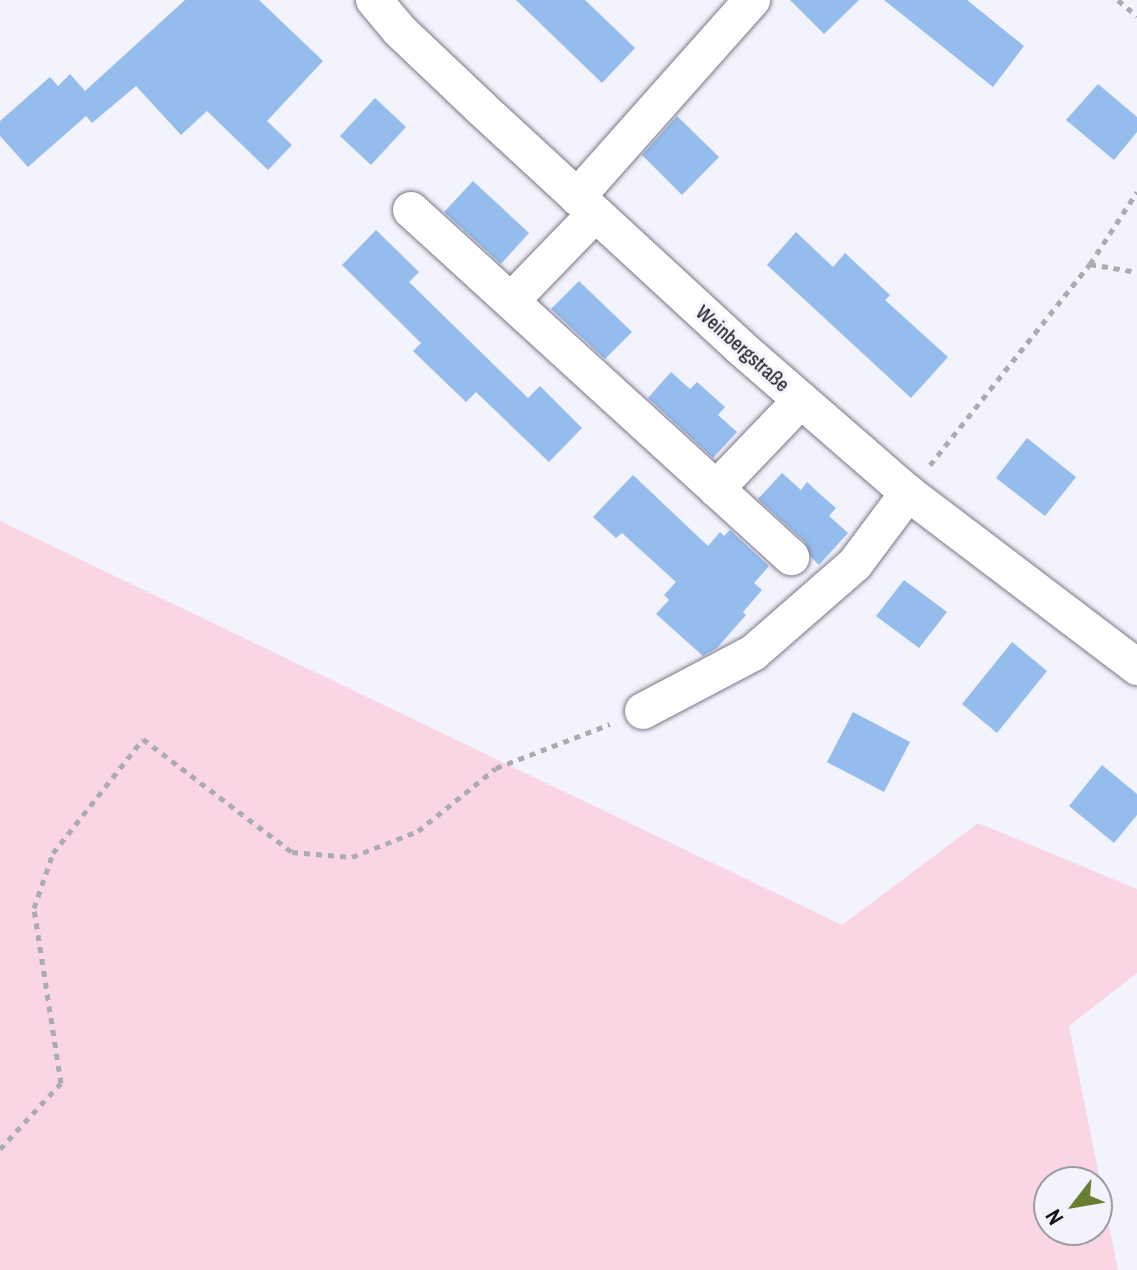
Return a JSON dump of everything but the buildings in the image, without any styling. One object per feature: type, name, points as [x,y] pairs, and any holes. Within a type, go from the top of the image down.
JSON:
[{"type":"street","name":"Weinbergstraße","points":[[374,0],[399,30],[801,400],[908,493],[1137,667]]},
{"type":"street","points":[[511,301],[752,0]]},
{"type":"street","points":[[411,210],[791,557]]},
{"type":"street","points":[[716,489],[801,400]]},
{"type":"street","points":[[643,711],[753,653],[855,564],[908,493]]},
{"type":"path","points":[[1118,0],[1137,16]]},
{"type":"path","points":[[908,493],[1090,264],[1137,192]]},
{"type":"path","points":[[1090,264],[1137,272]]},
{"type":"path","points":[[0,1149],[61,1083],[34,908],[53,853],[143,739],[292,852],[352,857],[418,831],[496,768],[643,711]]},
{"type":"shaded area","points":[[0,521],[842,925],[978,823],[1137,889],[1137,973],[1069,1026],[1097,1166],[1033,1166],[1033,1246],[1113,1245],[1118,1270],[0,1270]]}]
